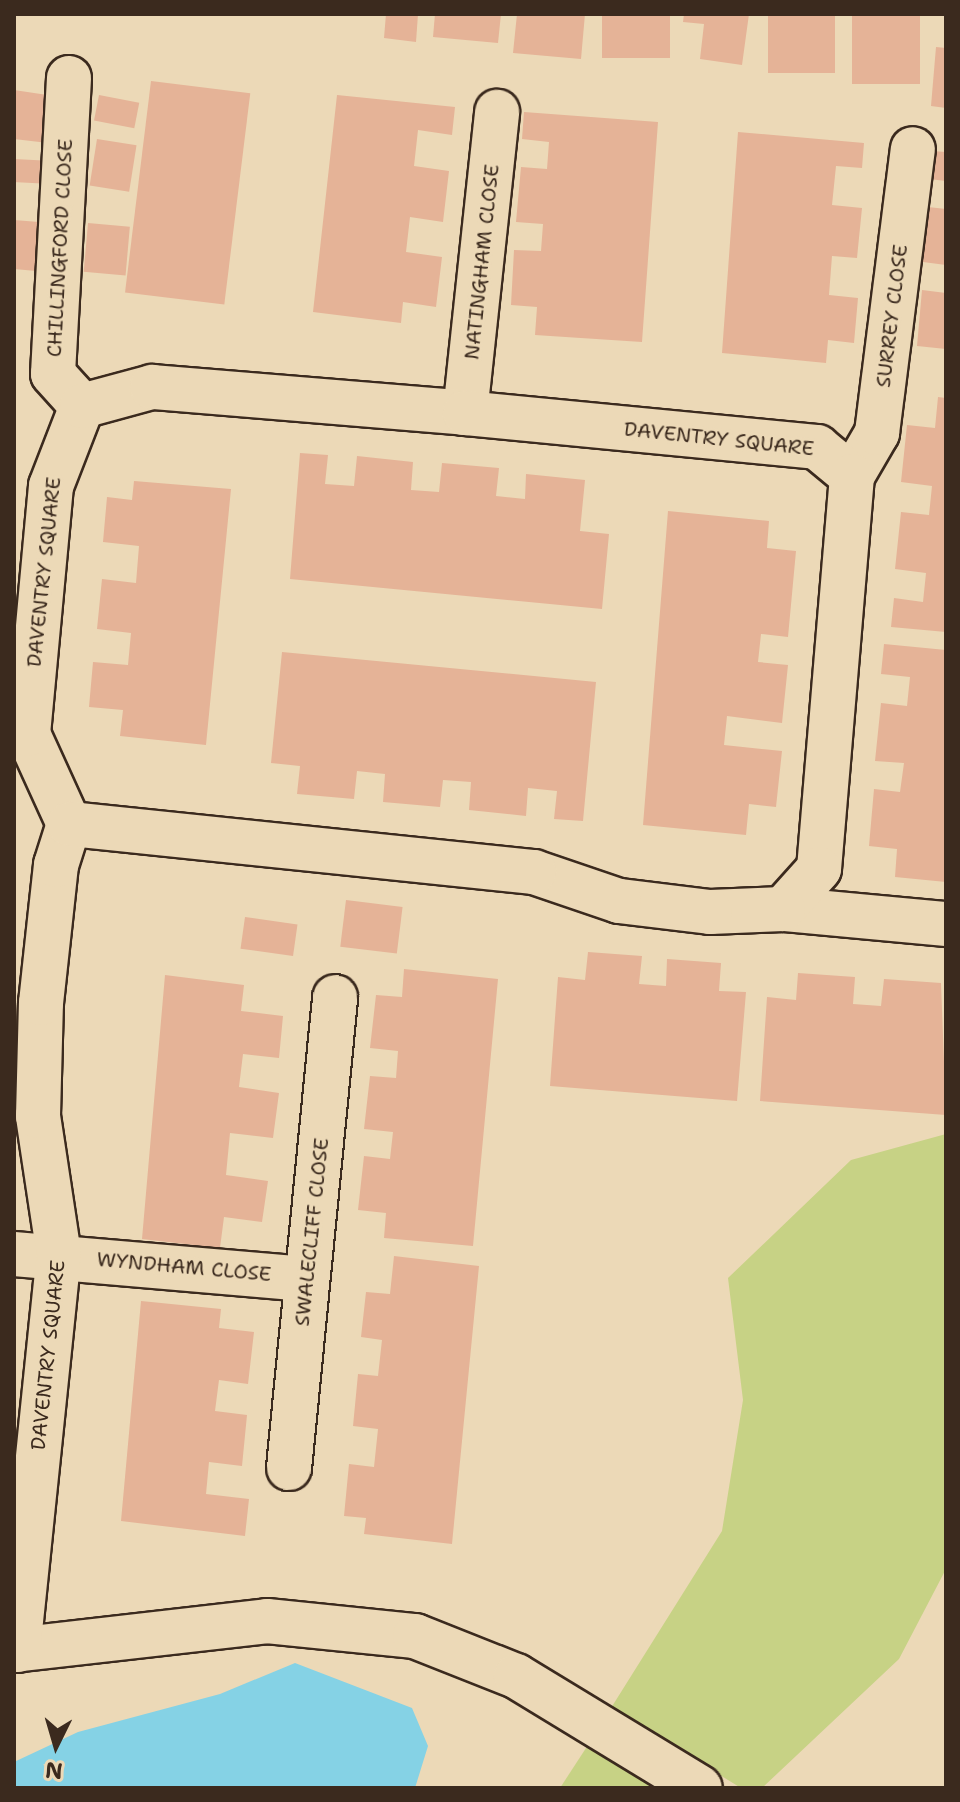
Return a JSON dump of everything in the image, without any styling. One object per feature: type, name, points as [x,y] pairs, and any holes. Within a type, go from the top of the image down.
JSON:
[{"type":"street","name":"CHILLINGFORD CLOSE","points":[[69,78],[53,374],[82,406]]},
{"type":"street","name":"NATINGHAM CLOSE","points":[[465,413],[497,112]]},
{"type":"street","name":"SURREY CLOSE","points":[[852,476],[877,433],[913,149]]},
{"type":"street","name":"DAVENTRY SQUARE","points":[[16,1650],[59,1255],[38,1116],[28,1004],[56,865],[69,824],[28,734],[51,486],[82,406],[152,387],[465,413],[817,447],[852,476]]},
{"type":"street","points":[[783,909],[819,869],[852,476]]},
{"type":"street","points":[[69,824],[534,872],[619,901],[710,912],[783,909],[946,924]]},
{"type":"street","name":"SWALECLIFF CLOSE","points":[[289,1468],[335,997]]},
{"type":"street","name":"WYNDHAM CLOSE","points":[[14,1254],[59,1255],[307,1279]]},
{"type":"street","points":[[16,1650],[267,1621],[415,1636],[516,1676],[700,1788]]},
{"type":"green space","points":[[946,1134],[946,1569],[899,1659],[762,1788],[741,1788],[611,1708],[722,1531],[743,1400],[728,1278],[851,1160]]},
{"type":"green space","points":[[588,1745],[659,1788],[560,1788]]},
{"type":"water","points":[[295,1663],[412,1708],[428,1746],[415,1788],[14,1788],[14,1762],[78,1732],[220,1694]]},
{"type":"building","points":[[386,14],[418,14],[416,42],[384,38]]},
{"type":"building","points":[[435,14],[501,14],[498,43],[433,37]]},
{"type":"building","points":[[517,14],[585,14],[581,59],[513,53]]},
{"type":"building","points":[[602,14],[670,14],[670,58],[602,58]]},
{"type":"building","points":[[684,14],[749,14],[742,65],[700,59],[704,24],[683,22]]},
{"type":"building","points":[[768,14],[835,14],[835,73],[768,73]]},
{"type":"building","points":[[852,14],[920,14],[920,84],[852,84]]},
{"type":"building","points":[[936,47],[946,48],[946,108],[931,106]]},
{"type":"building","points":[[151,81],[250,93],[224,305],[125,292]]},
{"type":"building","points":[[14,90],[54,96],[48,143],[14,139]]},
{"type":"building","points":[[99,95],[139,103],[134,128],[94,121]]},
{"type":"building","points":[[337,95],[455,107],[452,135],[418,130],[414,166],[449,171],[443,222],[410,217],[406,252],[442,257],[436,307],[403,302],[401,323],[313,312]]},
{"type":"building","points":[[524,112],[658,122],[642,342],[535,335],[537,307],[511,305],[514,250],[541,251],[543,224],[516,222],[521,167],[547,169],[549,142],[522,139]]},
{"type":"building","points":[[738,132],[864,143],[862,168],[836,166],[832,205],[862,208],[857,258],[832,256],[829,295],[858,298],[854,343],[828,340],[826,363],[722,353]]},
{"type":"building","points":[[97,139],[137,145],[129,192],[90,185]]},
{"type":"building","points":[[932,151],[946,152],[946,181],[929,179]]},
{"type":"building","points":[[14,159],[48,161],[47,184],[14,182]]},
{"type":"building","points":[[928,207],[946,209],[946,265],[923,262]]},
{"type":"building","points":[[14,220],[39,222],[36,271],[14,269]]},
{"type":"building","points":[[88,223],[130,227],[126,275],[84,272]]},
{"type":"building","points":[[922,290],[946,293],[946,349],[917,346]]},
{"type":"building","points":[[938,397],[946,398],[946,632],[891,627],[894,598],[923,602],[926,573],[895,569],[901,512],[929,515],[932,486],[901,482],[907,425],[935,428]]},
{"type":"building","points":[[300,453],[328,455],[325,484],[354,486],[357,456],[413,462],[411,490],[439,492],[442,463],[499,468],[496,496],[525,499],[526,474],[585,480],[580,531],[609,534],[602,609],[290,579]]},
{"type":"building","points":[[134,481],[231,489],[206,745],[120,736],[123,710],[89,707],[93,662],[128,665],[131,633],[97,629],[102,579],[136,583],[139,546],[103,542],[107,497],[132,500]]},
{"type":"building","points":[[668,511],[769,521],[767,548],[796,551],[788,637],[761,634],[758,662],[788,665],[782,723],[727,716],[724,745],[782,751],[776,807],[749,804],[746,835],[643,825]]},
{"type":"building","points":[[884,644],[946,650],[946,882],[895,877],[897,849],[869,846],[874,789],[900,792],[904,763],[875,761],[881,703],[907,706],[910,677],[881,674]]},
{"type":"building","points":[[282,652],[596,682],[583,821],[554,819],[557,791],[528,788],[526,816],[469,810],[471,782],[443,780],[440,807],[383,802],[385,774],[357,771],[354,799],[297,794],[300,766],[271,763]]},
{"type":"building","points":[[346,900],[403,907],[397,954],[340,947]]},
{"type":"building","points":[[245,917],[297,924],[293,956],[241,949]]},
{"type":"building","points":[[588,952],[642,956],[639,984],[666,986],[667,959],[721,963],[719,991],[746,992],[737,1101],[550,1086],[558,977],[585,980]]},
{"type":"building","points":[[404,969],[498,979],[473,1246],[384,1238],[386,1213],[358,1210],[364,1156],[390,1159],[393,1132],[364,1129],[370,1076],[396,1078],[398,1051],[370,1048],[376,995],[402,997]]},
{"type":"building","points":[[798,973],[855,977],[853,1004],[881,1006],[884,979],[941,983],[946,1115],[760,1101],[767,997],[796,1000]]},
{"type":"building","points":[[165,975],[244,985],[241,1011],[283,1016],[279,1058],[243,1054],[239,1087],[279,1093],[273,1138],[230,1133],[226,1175],[268,1181],[262,1222],[224,1217],[220,1248],[142,1239]]},
{"type":"building","points":[[394,1256],[479,1266],[452,1544],[364,1534],[366,1518],[344,1516],[349,1464],[374,1467],[378,1429],[353,1426],[358,1374],[378,1376],[382,1340],[361,1337],[366,1292],[390,1294]]},
{"type":"building","points":[[141,1301],[221,1309],[219,1328],[254,1332],[248,1384],[219,1380],[215,1411],[247,1415],[242,1466],[209,1462],[206,1494],[249,1499],[245,1536],[121,1521]]}]
